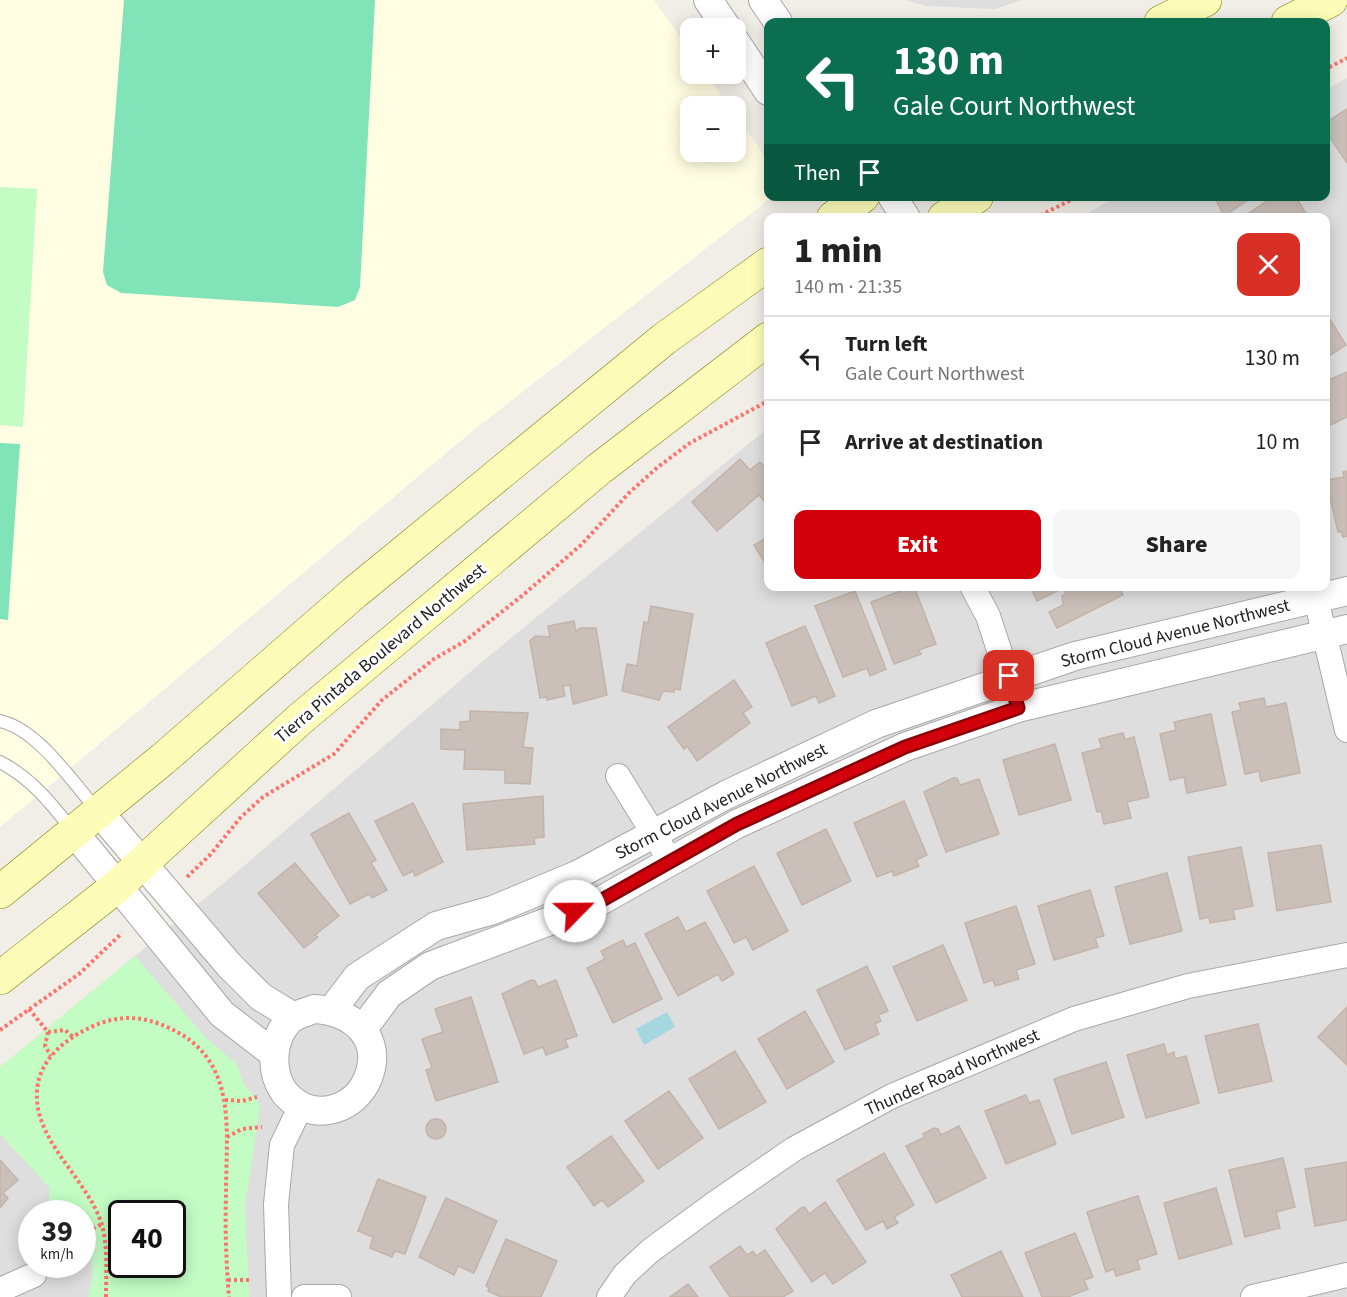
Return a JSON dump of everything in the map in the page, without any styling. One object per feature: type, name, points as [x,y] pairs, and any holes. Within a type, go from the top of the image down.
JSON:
[{"type":"main road","points":[[1169,18],[1204,0]]},
{"type":"main road","points":[[1296,18],[1331,0]]},
{"type":"main road","points":[[952,213],[970,201]]},
{"type":"main road","points":[[0,892],[99,812],[354,593],[664,339],[764,267]]},
{"type":"main road","name":"Tierra Pintada Boulevard Northwest","points":[[0,978],[116,887],[300,719],[481,567],[599,469],[764,342]]},
{"type":"street","points":[[708,0],[720,18]]},
{"type":"street","points":[[763,0],[775,18]]},
{"type":"street","points":[[746,58],[764,86]]},
{"type":"street","points":[[975,591],[988,616],[1018,708]]},
{"type":"street","name":"Storm Cloud Avenue Northwest","points":[[332,1010],[357,977],[436,926],[493,910],[577,875],[726,795],[876,724],[1009,676],[1075,656],[1315,592],[1347,591]]},
{"type":"street","points":[[1315,592],[1336,631],[1347,730]]},
{"type":"street","name":"Storm Cloud Avenue Northwest","points":[[363,1029],[389,994],[430,966],[595,904],[737,824],[905,747],[1018,708],[1336,631]]},
{"type":"street","points":[[618,776],[671,862]]},
{"type":"street","points":[[99,812],[229,965],[261,997],[294,1017]]},
{"type":"street","points":[[73,831],[116,887],[222,1014],[274,1054]]},
{"type":"street","name":"Thunder Road Northwest","points":[[609,1297],[626,1274],[650,1251],[714,1204],[794,1149],[892,1096],[1074,1019],[1188,986],[1347,955]]},
{"type":"street","points":[[314,1009],[332,1010],[363,1029],[370,1043],[372,1058],[364,1088],[345,1106],[322,1112],[301,1106],[291,1100],[283,1089],[274,1054],[281,1030],[294,1017],[314,1009]]},
{"type":"street","points":[[279,1297],[276,1204],[282,1145],[301,1106]]},
{"type":"street","points":[[1253,1297],[1347,1275]]},
{"type":"street","points":[[0,1290],[27,1278]]},
{"type":"street","points":[[304,1297],[339,1297]]},
{"type":"lane","points":[[0,721],[11,723],[30,734],[99,812]]},
{"type":"lane","points":[[0,762],[21,773],[48,800],[73,831]]},
{"type":"path","points":[[1330,67],[1347,58]]},
{"type":"path","points":[[1045,213],[1069,201]]},
{"type":"path","points":[[184,880],[210,855],[241,817],[263,796],[334,753],[382,700],[434,659],[465,641],[523,595],[581,545],[629,493],[658,467],[690,443],[764,402]]},
{"type":"path","points":[[0,1030],[79,974],[122,933]]},
{"type":"path","points":[[29,1008],[48,1032]]},
{"type":"path","points":[[106,1297],[106,1260],[102,1224],[88,1196],[59,1154],[41,1120],[38,1085],[41,1072],[51,1056],[73,1037],[116,1018],[155,1022],[191,1041],[215,1069],[228,1114],[225,1256],[229,1297]]},
{"type":"path","points":[[48,1032],[64,1030],[73,1037]]},
{"type":"path","points":[[48,1032],[45,1046],[51,1056]]},
{"type":"path","points":[[225,1100],[242,1101],[258,1096]]},
{"type":"path","points":[[227,1137],[242,1130],[262,1127]]},
{"type":"path","points":[[96,1227],[102,1224]]},
{"type":"path","points":[[228,1280],[252,1280]]},
{"type":"shaded area","points":[[0,0],[654,0],[680,37],[680,84],[713,84],[722,96],[680,96],[680,162],[746,162],[746,130],[764,155],[764,201],[767,201],[475,429],[0,827]]},
{"type":"shaded area","points":[[905,0],[1022,0],[995,9],[926,6]]},
{"type":"shaded area","points":[[1347,78],[1347,1297],[0,1297],[0,1067],[231,877],[489,656],[764,431],[764,591],[1330,591],[1330,213],[1087,213],[1110,201],[1330,201],[1330,87]]},
{"type":"green space","points":[[124,0],[375,0],[360,287],[355,300],[338,307],[121,293],[107,285],[103,272]]},
{"type":"green space","points":[[0,187],[37,189],[23,427],[0,425]]},
{"type":"green space","points":[[0,443],[20,444],[8,620],[0,619]]},
{"type":"green space","points":[[135,956],[206,1038],[236,1063],[245,1086],[257,1100],[260,1109],[245,1204],[249,1297],[88,1297],[93,1278],[96,1278],[96,1200],[49,1200],[50,1188],[0,1134],[0,1067]]},
{"type":"water","points":[[667,1012],[675,1027],[644,1045],[636,1029]]},
{"type":"building","points":[[1347,109],[1347,163],[1330,138],[1330,120]]},
{"type":"building","points":[[1216,201],[1246,201],[1228,213],[1222,213]]},
{"type":"building","points":[[1267,201],[1298,201],[1306,213],[1249,213]]},
{"type":"building","points":[[1330,320],[1346,345],[1330,355]]},
{"type":"building","points":[[1347,372],[1347,417],[1330,425],[1330,379]]},
{"type":"building","points":[[740,459],[750,470],[760,462],[764,466],[764,501],[759,495],[717,531],[692,502]]},
{"type":"building","points":[[1347,471],[1347,536],[1343,537],[1341,531],[1338,532],[1330,497],[1330,479],[1344,477],[1343,472]]},
{"type":"building","points":[[764,539],[764,561],[754,545]]},
{"type":"building","points":[[855,591],[886,669],[870,676],[867,668],[843,677],[815,606]]},
{"type":"building","points":[[901,591],[916,591],[936,644],[919,650],[921,654],[894,664],[871,602]]},
{"type":"building","points":[[1032,591],[1057,591],[1037,601]]},
{"type":"building","points":[[1064,591],[1121,591],[1123,595],[1057,628],[1049,612],[1063,605],[1062,596],[1066,594]]},
{"type":"building","points":[[651,606],[693,614],[680,690],[663,691],[659,700],[622,691],[627,664],[637,666],[644,622],[648,623]]},
{"type":"building","points":[[574,621],[576,632],[580,628],[596,628],[607,695],[573,704],[570,685],[563,686],[565,696],[547,700],[547,697],[540,698],[530,641],[535,636],[550,637],[548,626]]},
{"type":"building","points":[[805,626],[835,696],[819,703],[816,696],[792,706],[766,643]]},
{"type":"building","points":[[734,680],[752,707],[743,713],[750,723],[697,761],[687,746],[684,749],[668,727]]},
{"type":"building","points":[[1264,698],[1266,707],[1286,703],[1300,773],[1261,781],[1259,771],[1245,774],[1232,712],[1241,710],[1239,703]]},
{"type":"building","points":[[470,711],[528,713],[523,747],[533,748],[530,784],[505,783],[505,770],[464,769],[465,750],[441,749],[441,729],[460,730],[460,722],[470,721]]},
{"type":"building","points":[[1211,714],[1226,785],[1187,793],[1184,777],[1170,780],[1160,734],[1176,730],[1174,722]]},
{"type":"building","points":[[1123,733],[1125,740],[1134,737],[1149,797],[1127,802],[1131,818],[1104,824],[1101,811],[1097,812],[1082,753],[1102,748],[1099,739]]},
{"type":"building","points":[[1055,744],[1071,800],[1019,815],[1003,760]]},
{"type":"building","points":[[957,778],[960,785],[979,779],[999,834],[946,852],[924,792]]},
{"type":"building","points":[[543,796],[544,837],[534,838],[535,844],[467,850],[463,804]]},
{"type":"building","points":[[904,801],[927,855],[916,860],[919,866],[894,876],[892,871],[877,877],[854,823]]},
{"type":"building","points":[[413,803],[443,862],[415,876],[413,871],[403,876],[375,821]]},
{"type":"building","points":[[349,813],[376,860],[371,863],[387,890],[372,898],[369,894],[350,904],[311,834]]},
{"type":"building","points":[[826,829],[851,881],[802,905],[777,853]]},
{"type":"building","points":[[1321,845],[1331,902],[1277,911],[1268,853]]},
{"type":"building","points":[[1241,847],[1253,906],[1233,910],[1235,919],[1210,923],[1209,917],[1200,919],[1188,857]]},
{"type":"building","points":[[295,863],[339,916],[315,935],[318,937],[304,948],[258,893]]},
{"type":"building","points":[[754,866],[788,931],[753,950],[746,937],[734,943],[707,891]]},
{"type":"building","points":[[1167,873],[1182,931],[1130,944],[1115,887]]},
{"type":"building","points":[[1090,890],[1104,936],[1095,938],[1098,947],[1054,960],[1038,906]]},
{"type":"building","points":[[1016,906],[1035,964],[1016,970],[1019,979],[995,986],[993,980],[984,983],[965,923]]},
{"type":"building","points":[[678,917],[686,932],[705,922],[734,974],[722,981],[718,974],[678,996],[645,934]]},
{"type":"building","points":[[623,940],[626,947],[635,943],[662,999],[613,1023],[587,968],[605,959],[601,951]]},
{"type":"building","points":[[943,945],[967,1000],[917,1021],[893,967]]},
{"type":"building","points":[[867,966],[888,1011],[878,1015],[881,1021],[875,1024],[879,1034],[845,1050],[817,990]]},
{"type":"building","points":[[531,980],[535,981],[538,987],[556,980],[577,1036],[565,1040],[568,1047],[546,1055],[543,1047],[524,1054],[502,994]]},
{"type":"building","points":[[471,997],[498,1082],[436,1101],[426,1070],[432,1068],[422,1039],[443,1032],[435,1009]]},
{"type":"building","points":[[1347,1007],[1347,1065],[1318,1037]]},
{"type":"building","points":[[805,1011],[834,1062],[787,1089],[758,1039]]},
{"type":"building","points":[[1258,1024],[1272,1081],[1219,1093],[1205,1036]]},
{"type":"building","points":[[1164,1044],[1167,1055],[1174,1052],[1175,1059],[1186,1056],[1199,1103],[1146,1118],[1127,1055]]},
{"type":"building","points":[[735,1051],[766,1102],[719,1129],[689,1079]]},
{"type":"building","points":[[1106,1062],[1124,1117],[1072,1134],[1054,1079]]},
{"type":"building","points":[[669,1091],[703,1138],[658,1169],[625,1121]]},
{"type":"building","points":[[1026,1095],[1029,1103],[1039,1100],[1056,1144],[1006,1164],[985,1111]]},
{"type":"building","points":[[436,1119],[443,1122],[446,1129],[443,1136],[436,1139],[429,1136],[426,1129],[429,1122]]},
{"type":"building","points":[[959,1126],[986,1178],[936,1203],[906,1146],[925,1137],[923,1134],[934,1128],[938,1129],[941,1135]]},
{"type":"building","points":[[611,1136],[644,1181],[608,1207],[602,1200],[594,1206],[567,1167]]},
{"type":"building","points":[[884,1153],[914,1205],[894,1217],[898,1223],[887,1229],[883,1221],[866,1230],[837,1180]]},
{"type":"building","points":[[1283,1158],[1295,1207],[1276,1212],[1280,1228],[1245,1237],[1229,1170]]},
{"type":"building","points":[[0,1160],[18,1180],[3,1193],[8,1198],[0,1208]]},
{"type":"building","points":[[1347,1162],[1347,1220],[1315,1226],[1305,1169]]},
{"type":"building","points":[[378,1179],[426,1197],[405,1254],[395,1251],[392,1257],[370,1248],[373,1237],[358,1231]]},
{"type":"building","points":[[1216,1188],[1232,1244],[1179,1259],[1164,1203]]},
{"type":"building","points":[[1138,1196],[1157,1254],[1137,1260],[1140,1269],[1116,1276],[1114,1269],[1106,1272],[1087,1212]]},
{"type":"building","points":[[446,1198],[497,1221],[474,1273],[458,1266],[454,1275],[419,1257]]},
{"type":"building","points":[[825,1202],[866,1262],[833,1284],[825,1273],[812,1282],[776,1229],[801,1208],[805,1207],[809,1214]]},
{"type":"building","points":[[1075,1233],[1093,1277],[1084,1280],[1088,1289],[1068,1297],[1042,1297],[1025,1253]]},
{"type":"building","points":[[506,1239],[557,1261],[541,1297],[501,1297],[488,1291],[489,1288],[486,1286]]},
{"type":"building","points":[[740,1246],[747,1255],[753,1251],[756,1256],[765,1250],[793,1291],[783,1297],[730,1297],[710,1267]]},
{"type":"building","points":[[1001,1251],[1023,1297],[962,1297],[951,1275]]},
{"type":"building","points":[[688,1284],[698,1297],[670,1297]]},
{"type":"route","points":[[575,911],[595,904],[737,824],[905,747],[1018,708],[1009,676]]}]
